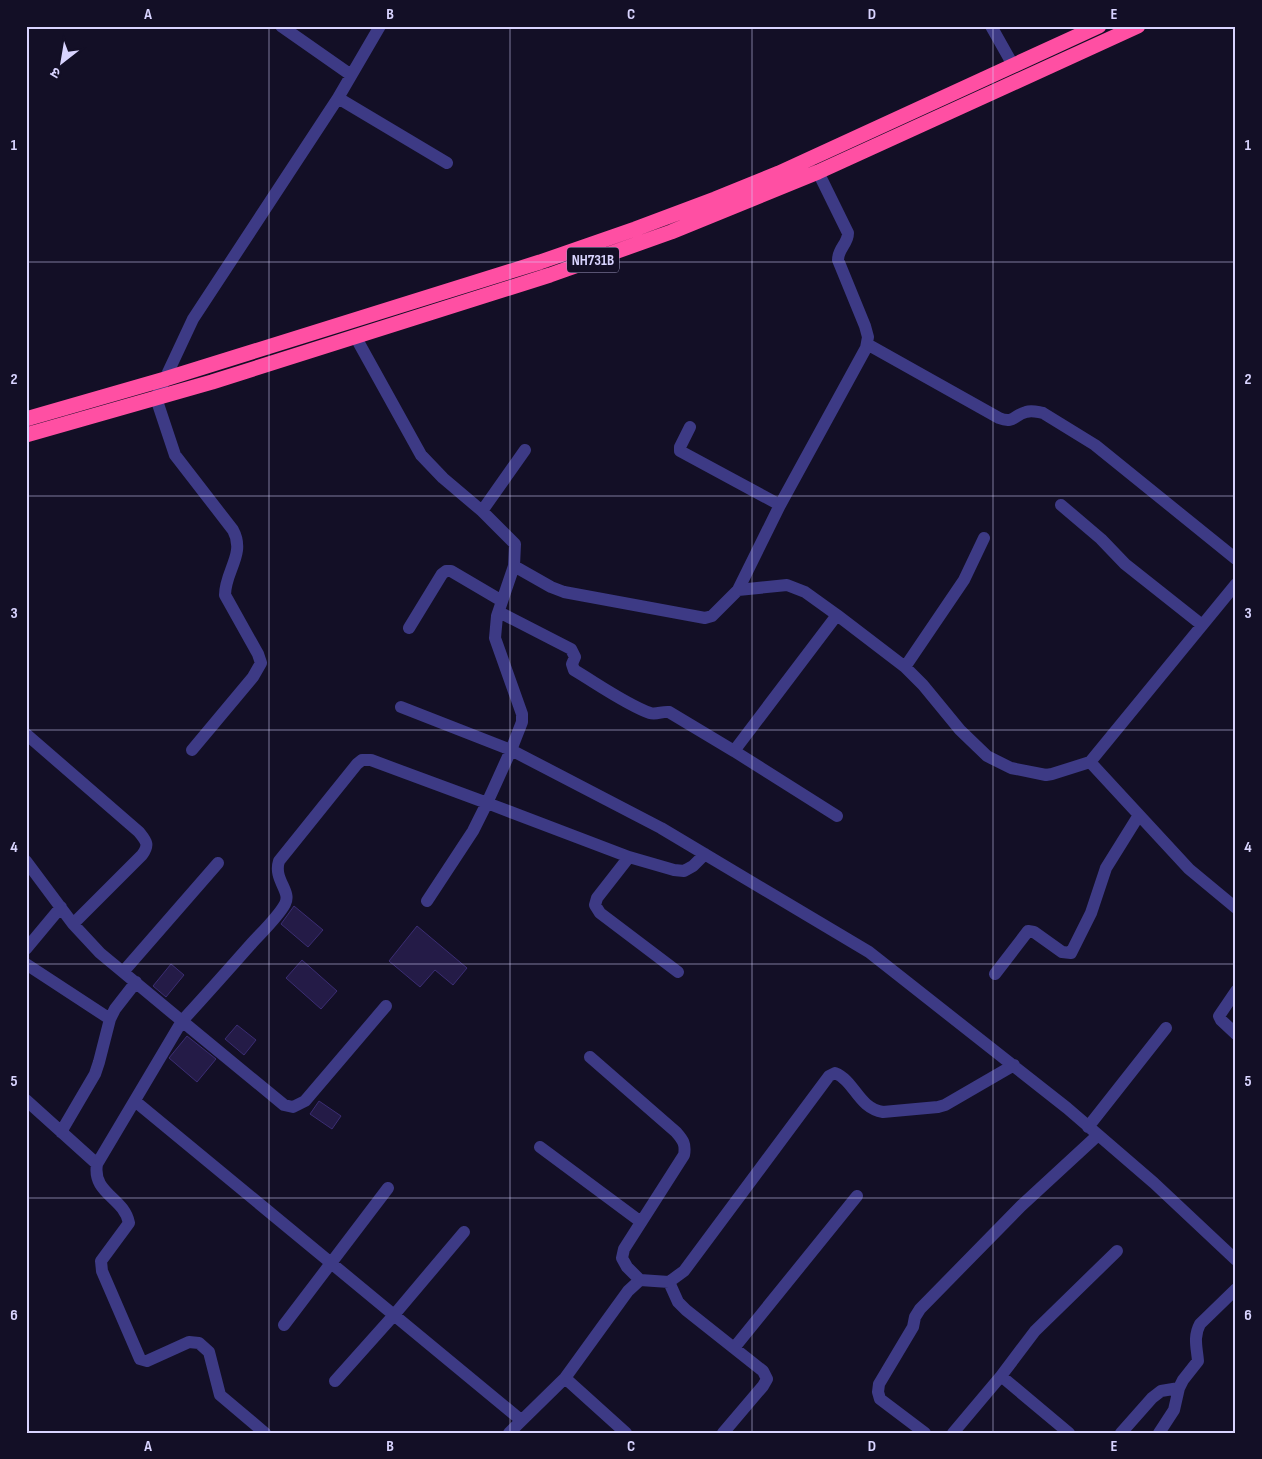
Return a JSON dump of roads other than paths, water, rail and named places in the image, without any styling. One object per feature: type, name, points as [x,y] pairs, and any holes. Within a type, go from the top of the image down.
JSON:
[{"type":"highway","name":"NH731B","points":[[26,419],[165,379],[540,262],[671,216],[779,173],[1099,26]]},
{"type":"highway","name":"NH731B","points":[[26,435],[212,382],[550,275],[652,239],[818,172],[1138,26]]},
{"type":"street","points":[[281,26],[352,75]]},
{"type":"street","points":[[192,750],[253,677],[261,663],[258,654],[225,595],[238,550],[238,539],[174,455],[156,398],[192,319],[338,98],[380,26]]},
{"type":"street","points":[[991,26],[1013,65]]},
{"type":"street","points":[[338,98],[447,164]]},
{"type":"street","points":[[514,566],[550,587],[564,592],[705,618],[712,616],[738,590],[780,505],[867,344],[868,337],[865,326],[838,260],[838,254],[848,238],[848,233],[818,172]]},
{"type":"street","points":[[355,336],[421,455],[443,478],[482,511],[515,544],[514,566],[500,606],[495,638],[522,714],[522,722],[473,831],[427,901]]},
{"type":"street","points":[[867,344],[1006,421],[1013,420],[1025,412],[1042,413],[1095,445],[1236,559]]},
{"type":"street","points":[[690,427],[680,447],[680,451],[780,505]]},
{"type":"street","points":[[482,511],[525,450]]},
{"type":"street","points":[[1061,504],[1130,568],[1202,625]]},
{"type":"street","points":[[905,667],[964,580],[984,538]]},
{"type":"street","points":[[409,628],[442,574],[446,571],[451,572],[500,606],[571,649],[575,656],[572,664],[574,670],[650,713],[669,712],[837,816]]},
{"type":"street","points":[[738,590],[787,585],[804,592],[905,667],[923,685],[960,730],[987,756],[1011,768],[1052,774],[1090,762],[1236,584]]},
{"type":"street","points":[[734,751],[837,615]]},
{"type":"street","points":[[401,707],[511,750],[661,828],[869,952],[1014,1065],[1093,1131],[1154,1183],[1236,1260]]},
{"type":"street","points":[[26,734],[139,832],[146,842],[147,848],[142,855],[73,924]]},
{"type":"street","points":[[265,1433],[220,1395],[209,1352],[199,1343],[188,1342],[148,1360],[140,1359],[102,1271],[101,1261],[129,1223],[127,1214],[98,1183],[95,1174],[97,1164],[182,1021],[285,904],[287,894],[278,878],[276,869],[279,861],[356,764],[362,760],[371,760],[630,857],[674,870],[684,871],[693,866],[705,854]]},
{"type":"street","points":[[1090,762],[1189,869],[1233,902]]},
{"type":"street","points":[[995,974],[1028,931],[1034,932],[1062,952],[1071,953],[1091,913],[1106,868],[1139,814]]},
{"type":"street","points":[[630,857],[597,898],[595,905],[600,913],[678,972]]},
{"type":"street","points":[[26,861],[73,924],[100,953],[284,1106],[293,1107],[304,1101],[386,1006]]},
{"type":"street","points":[[123,972],[218,863]]},
{"type":"street","points":[[26,948],[62,907]]},
{"type":"street","points":[[26,964],[110,1019]]},
{"type":"street","points":[[62,1132],[95,1074],[100,1062],[110,1019],[115,1009],[136,982]]},
{"type":"street","points":[[1236,991],[1220,1016],[1220,1020],[1236,1034]]},
{"type":"street","points":[[925,1433],[880,1399],[878,1392],[879,1384],[913,1328],[915,1317],[1093,1131],[1166,1028]]},
{"type":"street","points":[[590,1057],[676,1132],[686,1147],[684,1155],[624,1249],[622,1258],[627,1267],[640,1280],[669,1282],[684,1272],[829,1076],[835,1073],[841,1076],[865,1104],[874,1111],[883,1112],[938,1108],[1014,1065]]},
{"type":"street","points":[[26,1100],[97,1164]]},
{"type":"street","points":[[135,1101],[521,1420]]},
{"type":"street","points":[[540,1147],[641,1222]]},
{"type":"street","points":[[284,1325],[388,1188]]},
{"type":"street","points":[[734,1348],[857,1196]]},
{"type":"street","points":[[335,1381],[464,1232]]},
{"type":"street","points":[[952,1433],[1001,1376],[1035,1331],[1117,1251]]},
{"type":"street","points":[[509,1433],[565,1378],[628,1291],[640,1280]]},
{"type":"street","points":[[669,1282],[678,1302],[686,1310],[763,1372],[767,1379],[764,1386],[723,1433]]},
{"type":"street","points":[[1159,1433],[1174,1410],[1179,1388],[1183,1380],[1198,1361],[1195,1342],[1196,1332],[1200,1324],[1236,1289]]},
{"type":"street","points":[[1001,1376],[1069,1433]]},
{"type":"street","points":[[565,1378],[626,1433]]},
{"type":"street","points":[[1121,1433],[1152,1398],[1161,1391],[1179,1388]]}]
